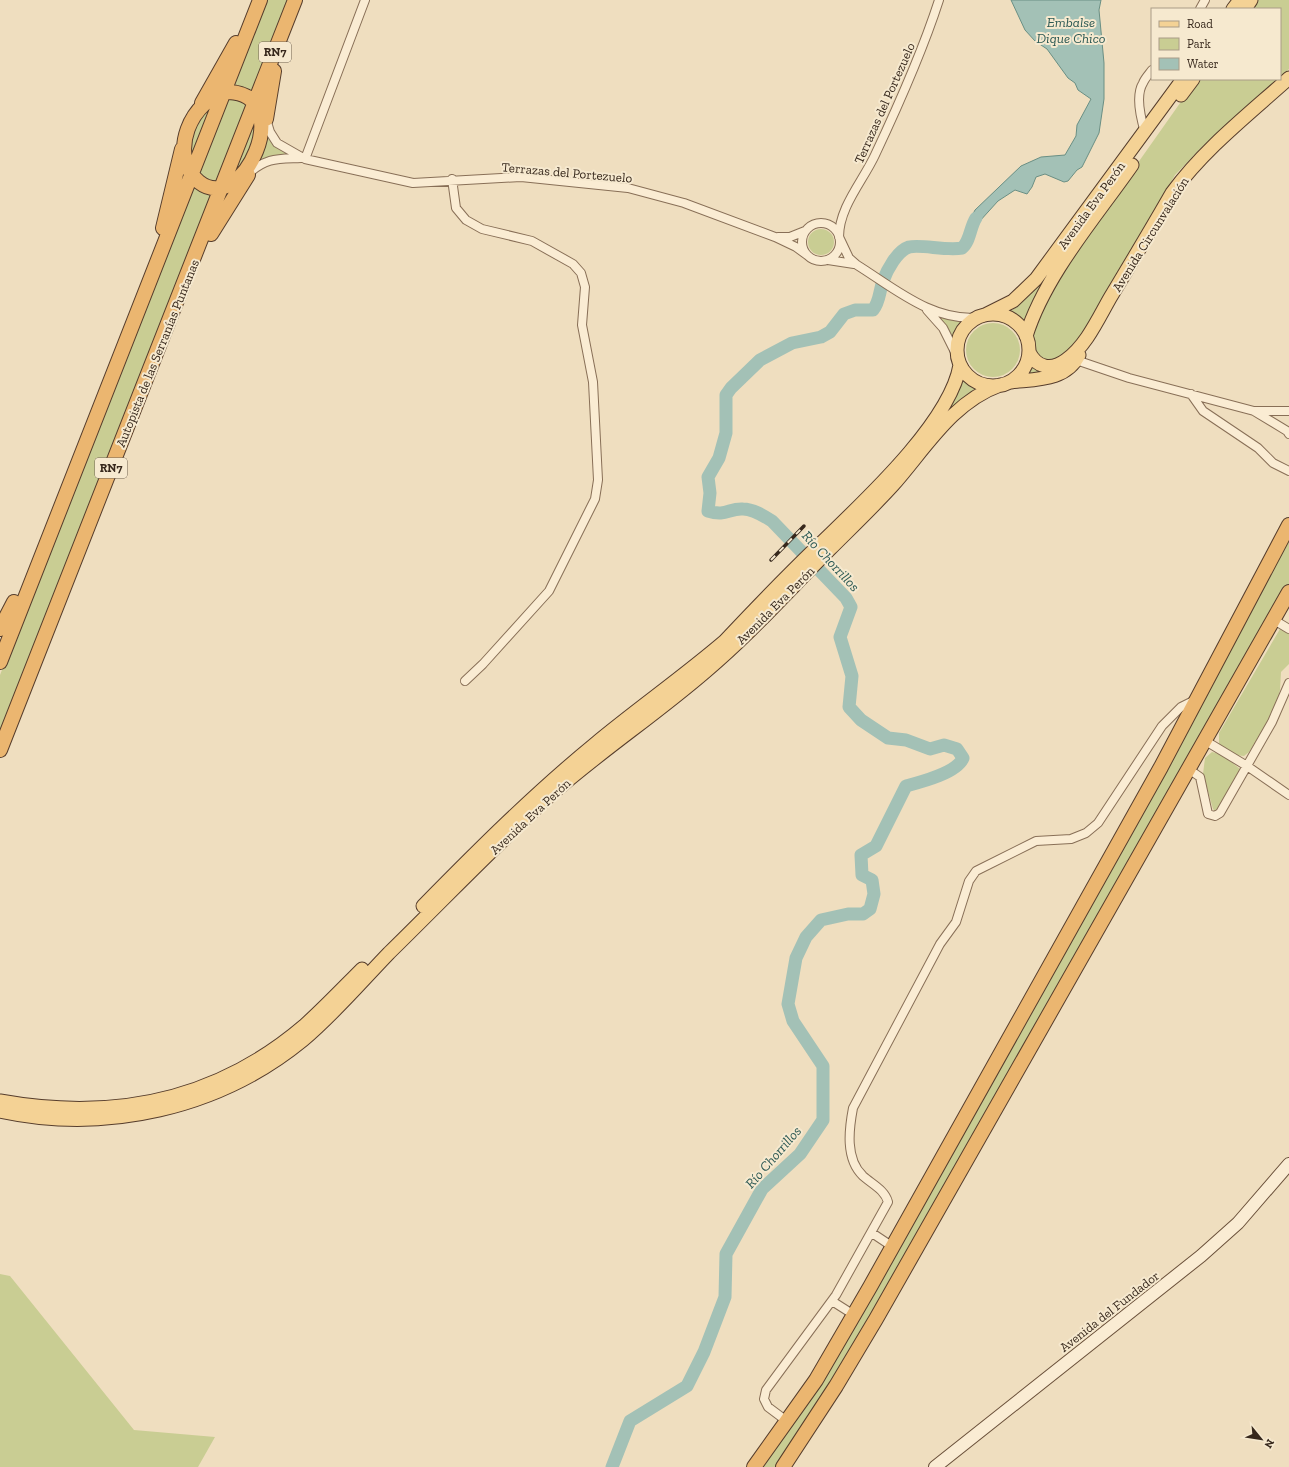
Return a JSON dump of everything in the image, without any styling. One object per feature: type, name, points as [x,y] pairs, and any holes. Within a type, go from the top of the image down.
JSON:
[{"type":"highway","name":"Autopista de las Serranías Puntanas","points":[[0,750],[295,0]]},
{"type":"highway","points":[[154,270],[186,137],[196,115],[258,5]]},
{"type":"highway","name":"RN7","points":[[0,662],[5,634],[97,415],[258,5]]},
{"type":"highway","points":[[189,272],[247,173],[256,150],[284,29]]},
{"type":"highway","points":[[196,115],[206,101],[224,93],[234,93],[243,95],[254,105],[264,119]]},
{"type":"highway","points":[[186,137],[184,154],[192,174],[205,185],[222,186],[247,173]]},
{"type":"highway","points":[[754,1467],[788,1422],[816,1380],[854,1315],[1124,834],[1289,525]]},
{"type":"highway","points":[[783,1467],[836,1386],[876,1319],[1187,768],[1289,592]]},
{"type":"highway","points":[[0,656],[5,634]]},
{"type":"highway","points":[[0,763],[28,688],[43,640]]},
{"type":"main road","points":[[1234,8],[1240,0]]},
{"type":"main road","points":[[1246,8],[1252,0]]},
{"type":"main road","name":"Avenida Circunvalación","points":[[1005,384],[1062,374],[1076,360],[1090,332],[1184,177],[1211,148],[1289,78]]},
{"type":"main road","name":"Avenida Eva Perón","points":[[982,316],[1013,301],[1036,279],[1182,80]]},
{"type":"main road","name":"Avenida Eva Perón","points":[[1026,336],[1040,301],[1054,276],[1192,80]]},
{"type":"main road","points":[[1002,315],[1012,320],[1020,327],[1026,336],[1029,352],[1028,359],[1022,372],[1005,384],[980,384],[968,376],[959,361],[957,350],[961,333],[966,326],[982,316],[1002,315]]},
{"type":"main road","name":"Avenida Circunvalación","points":[[1029,352],[1038,364],[1047,367],[1053,366],[1072,355],[1090,332]]},
{"type":"main road","name":"Avenida Eva Perón","points":[[831,540],[936,419],[953,390],[959,361]]},
{"type":"main road","name":"Avenida Eva Perón","points":[[0,1101],[59,1109],[120,1107],[201,1088],[261,1057],[304,1026],[482,847],[594,744],[703,660],[789,582],[831,540],[891,487],[957,410],[975,396],[1005,384]]},
{"type":"main road","name":"Avenida Eva Perón","points":[[0,1111],[43,1119],[80,1121],[127,1117],[150,1113],[208,1096],[239,1081],[281,1057],[320,1024],[452,890],[547,799],[706,672],[738,643],[789,582]]},
{"type":"main road","name":"Avenida del Fundador","points":[[935,1467],[1201,1256],[1238,1223],[1289,1164]]},
{"type":"street","points":[[303,158],[365,0]]},
{"type":"street","name":"Terrazas del Portezuelo","points":[[828,260],[837,252],[840,222],[843,213],[866,174],[910,79],[939,0]]},
{"type":"street","points":[[1145,132],[1142,124],[1139,96],[1142,84],[1151,71]]},
{"type":"street","name":"Terrazas del Portezuelo","points":[[264,119],[274,140],[281,146],[303,158],[404,182],[521,177],[628,188],[668,197],[775,237],[796,247],[817,261],[828,260],[857,265]]},
{"type":"street","name":"Terrazas del Portezuelo","points":[[247,173],[270,160],[303,158]]},
{"type":"street","points":[[452,179],[456,208],[466,220],[488,231],[532,241],[573,264],[581,273],[585,287],[582,326],[594,392],[598,480],[595,499],[548,591],[483,664],[465,681]]},
{"type":"street","name":"Terrazas del Portezuelo","points":[[775,237],[790,237],[805,231],[815,224],[822,223],[843,213]]},
{"type":"street","name":"Terrazas del Portezuelo","points":[[822,223],[834,228],[850,258],[857,265],[918,303],[938,321],[948,336],[959,361]]},
{"type":"street","points":[[805,231],[802,244],[807,255]]},
{"type":"street","name":"Terrazas del Portezuelo","points":[[918,303],[948,315],[962,318],[982,316]]},
{"type":"street","points":[[1076,360],[1129,378],[1254,411],[1289,411]]},
{"type":"street","points":[[1191,394],[1203,411],[1258,448],[1273,463],[1289,471]]},
{"type":"street","points":[[1254,411],[1287,431],[1289,434]]},
{"type":"street","points":[[1274,620],[1289,629]]},
{"type":"street","points":[[1187,768],[1200,777],[1208,814],[1215,816],[1220,813],[1272,722],[1289,683]]},
{"type":"street","points":[[788,1422],[768,1407],[764,1399],[766,1390],[832,1301],[872,1233],[888,1202],[886,1195],[862,1175],[854,1164],[850,1140],[850,1125],[853,1108],[940,944],[956,922],[969,881],[976,871],[1022,847],[1036,841],[1071,839],[1086,833],[1098,824],[1162,726],[1181,707],[1196,699]]},
{"type":"street","points":[[1204,740],[1247,766],[1289,795]]},
{"type":"street","points":[[872,1233],[892,1247]]},
{"type":"street","points":[[832,1301],[854,1315]]},
{"type":"green space","points":[[265,0],[290,0],[254,92],[231,83]]},
{"type":"green space","points":[[1257,0],[1289,0],[1289,69],[1281,76],[1281,8],[1253,8]]},
{"type":"green space","points":[[1189,80],[1065,255],[1023,327],[1006,316],[1039,284]]},
{"type":"green space","points":[[1196,80],[1277,80],[1201,148],[1175,175],[1107,295],[1074,349],[1045,365],[1031,349],[1033,330],[1039,310],[1099,218]]},
{"type":"green space","points":[[226,97],[248,103],[219,183],[196,174]]},
{"type":"green space","points":[[215,100],[190,160],[192,127]]},
{"type":"green space","points":[[255,116],[257,120],[253,150],[230,179]]},
{"type":"green space","points":[[265,129],[286,152],[285,156],[258,163],[256,162]]},
{"type":"green space","points":[[193,181],[216,191],[0,735],[0,675]]},
{"type":"green space","points":[[821,229],[830,233],[834,242],[830,251],[821,255],[812,251],[808,242],[812,233]]},
{"type":"green space","points":[[936,315],[966,321],[960,332],[956,350]]},
{"type":"green space","points":[[988,323],[998,323],[1008,327],[1016,335],[1020,345],[1020,355],[1016,365],[1008,373],[998,377],[988,377],[978,373],[970,365],[966,355],[966,345],[970,335],[978,327]]},
{"type":"green space","points":[[1029,365],[1033,367],[1063,369],[1022,376]]},
{"type":"green space","points":[[961,377],[978,388],[867,505]]},
{"type":"green space","points":[[1289,531],[1289,584],[875,1312],[777,1467],[759,1467],[787,1431]]},
{"type":"green space","points":[[1280,629],[1289,632],[1289,664],[1281,672],[1280,690],[1275,711],[1249,752],[1244,756],[1234,755],[1219,745],[1219,733]]},
{"type":"green space","points":[[1212,752],[1223,755],[1240,769],[1218,811],[1213,809],[1203,774],[1205,758]]},
{"type":"green space","points":[[0,1274],[10,1276],[134,1430],[215,1437],[198,1467],[0,1467]]},
{"type":"water","name":"Embalse Dique Chico","points":[[1011,0],[1101,0],[1099,10],[1104,63],[1104,99],[1099,133],[1082,167],[1077,170],[1068,181],[1064,182],[1045,174],[1036,177],[1027,194],[1015,190],[998,201],[969,233],[969,222],[975,210],[1021,166],[1041,157],[1065,155],[1076,136],[1077,125],[1091,99],[1078,90],[1075,83],[1068,78],[1047,49],[1035,41],[1025,30]]},
{"type":"waterway","name":"Río Chorrillos","points":[[612,1467],[630,1421],[687,1386],[704,1352],[725,1297],[726,1254],[762,1189],[800,1154],[823,1120],[823,1066],[793,1021],[788,1004],[796,958],[806,937],[821,920],[848,914],[863,914],[870,909],[874,894],[872,880],[862,875],[861,855],[876,846],[906,786],[938,776],[954,768],[963,758],[957,749],[944,745],[930,749],[906,740],[888,738],[861,720],[849,707],[852,676],[840,637],[851,607],[846,598],[772,521],[747,509],[738,509],[723,513],[708,511],[710,493],[708,477],[719,458],[726,433],[726,395],[731,388],[760,360],[792,343],[821,337],[830,332],[844,314],[855,310],[873,310],[877,303],[887,272],[900,252],[914,246],[949,249],[962,248],[967,242],[976,218]]},
{"type":"railway","points":[[771,560],[804,526]]}]
